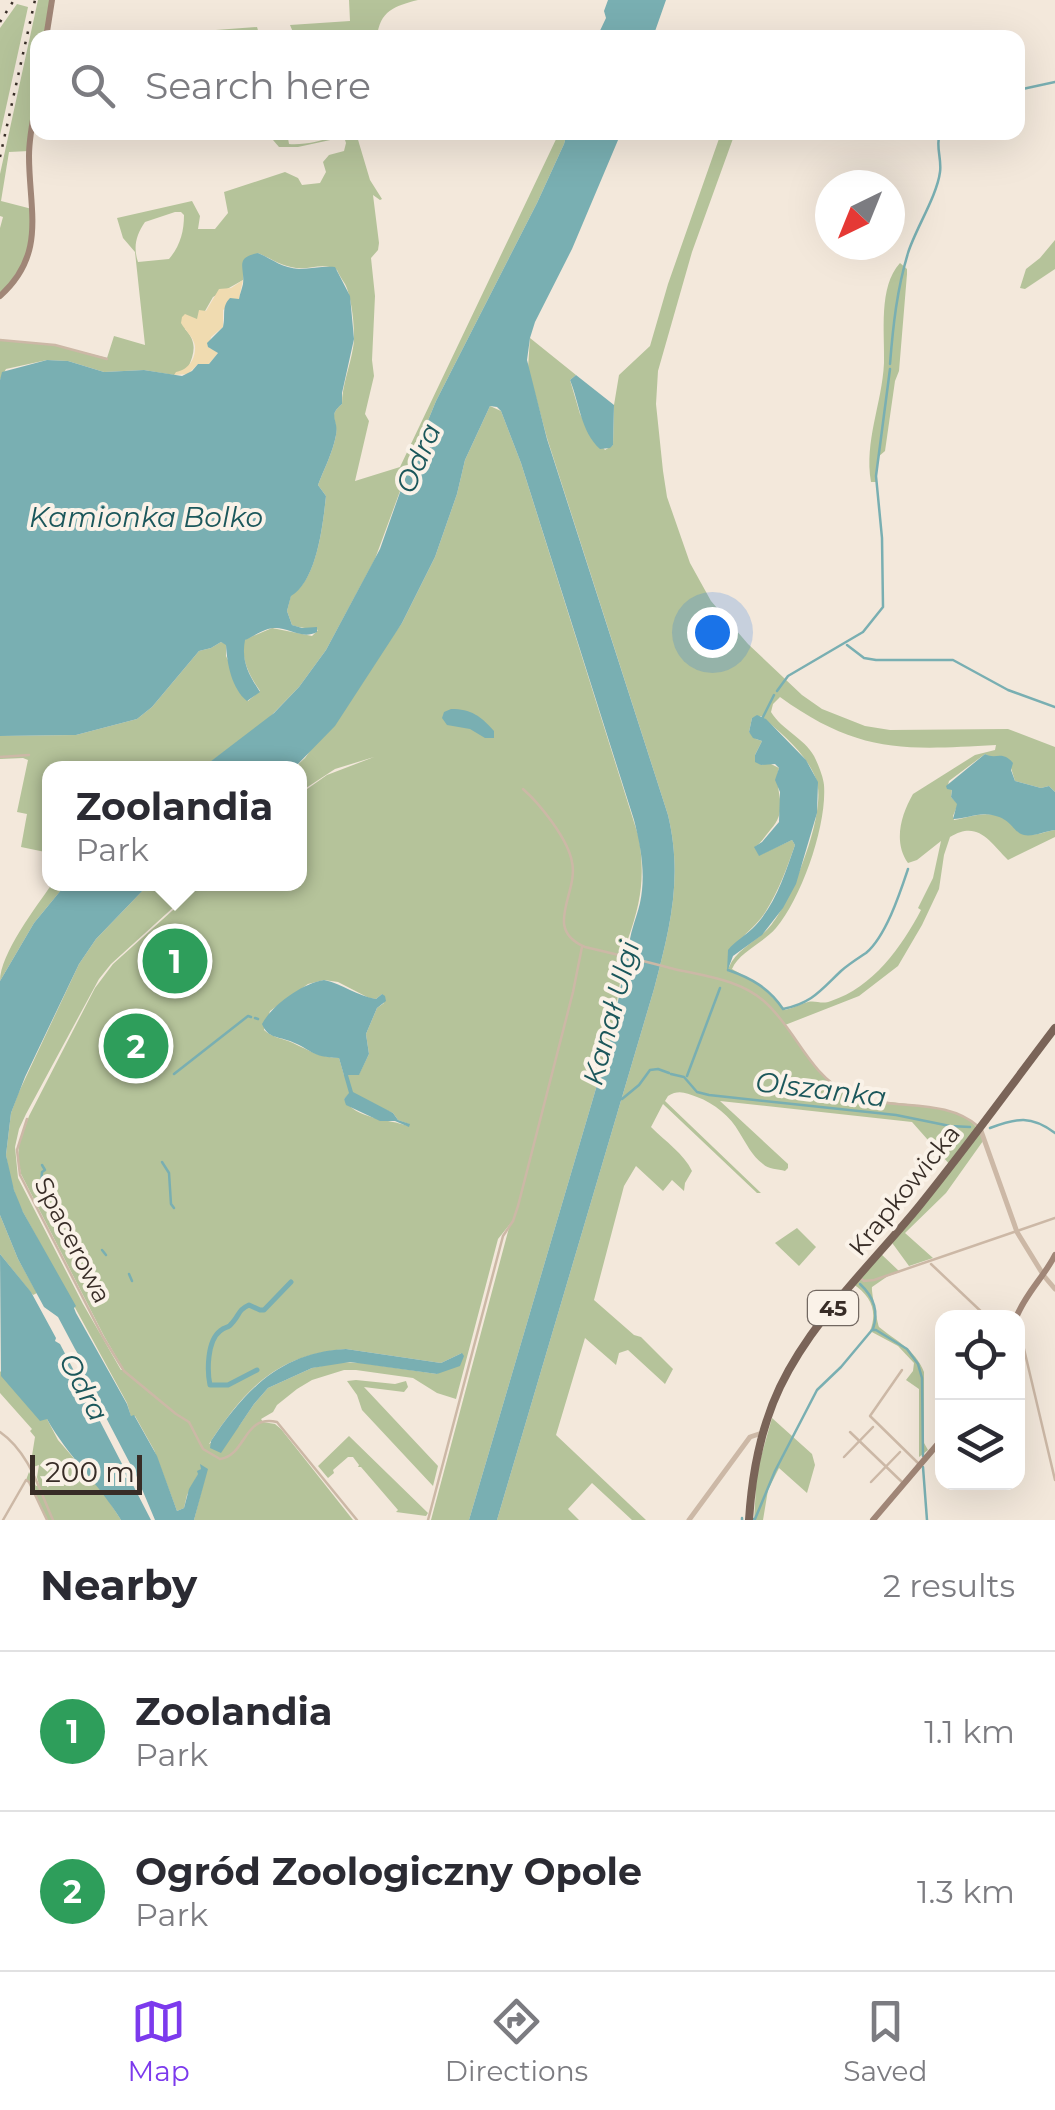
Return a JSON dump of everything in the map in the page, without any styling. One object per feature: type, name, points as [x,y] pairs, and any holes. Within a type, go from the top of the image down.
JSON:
[{"type":"main road","points":[[47,30],[52,0]]},
{"type":"main road","points":[[0,296],[18,278],[32,240],[31,140]]},
{"type":"main road","name":"Krapkowicka","points":[[748,1520],[762,1433],[793,1362],[1055,1028]]},
{"type":"main road","points":[[1020,1310],[1055,1255]]},
{"type":"main road","points":[[873,1520],[935,1447]]},
{"type":"street","points":[[0,340],[51,344],[107,358]]},
{"type":"street","points":[[0,757],[29,756]]},
{"type":"street","points":[[523,789],[548,818],[569,852],[573,874],[563,924],[568,936],[583,946],[738,985],[761,998],[821,1073],[840,1090],[865,1100],[953,1111],[967,1118],[980,1128],[1017,1232],[1055,1289]]},
{"type":"street","points":[[428,1520],[503,1236],[518,1206],[583,946]]},
{"type":"street","name":"Spacerowa","points":[[27,1119],[18,1144],[20,1175],[78,1292],[124,1371],[190,1422],[204,1448],[220,1459],[231,1456],[254,1426],[265,1420],[277,1422],[357,1520]]},
{"type":"street","points":[[859,1277],[869,1282],[1055,1218]]},
{"type":"street","points":[[930,1262],[980,1310]]},
{"type":"street","points":[[1025,1353],[1055,1480]]},
{"type":"street","points":[[902,1370],[870,1416],[920,1465]]},
{"type":"street","points":[[844,1457],[872,1427]]},
{"type":"street","points":[[0,1432],[26,1461],[50,1520]]},
{"type":"street","points":[[850,1432],[904,1484]]},
{"type":"street","name":"Krapkowicka","points":[[689,1520],[750,1438],[762,1433]]},
{"type":"street","points":[[870,1482],[900,1452]]},
{"type":"street","points":[[3,1520],[24,1482],[29,1482],[50,1520]]},
{"type":"green space","points":[[38,0],[52,0],[47,30],[31,30]]},
{"type":"green space","points":[[349,0],[418,0],[390,11],[379,30],[292,30],[290,25],[350,21]]},
{"type":"green space","points":[[17,4],[28,7],[0,135],[0,28]]},
{"type":"green space","points":[[30,37],[29,151],[9,152],[1,201],[32,209],[28,257],[0,296],[0,174]]},
{"type":"green space","points":[[273,140],[294,144],[330,140],[298,147],[279,147]]},
{"type":"green space","points":[[345,140],[358,140],[370,180],[382,199],[373,195],[379,243],[371,258],[375,296],[374,376],[365,414],[369,421],[355,481],[400,467],[556,140],[565,140],[436,401],[375,559],[326,650],[299,687],[264,723],[212,761],[42,761],[42,851],[21,847],[27,814],[17,812],[28,760],[0,759],[0,736],[76,735],[137,719],[199,651],[221,642],[226,644],[226,656],[248,701],[260,691],[247,667],[244,640],[272,628],[312,636],[318,630],[292,625],[287,611],[291,595],[307,578],[317,551],[326,496],[318,485],[335,441],[334,415],[342,404],[354,334],[347,290],[337,270],[291,267],[258,253],[243,280],[213,297],[197,320],[185,315],[193,352],[188,368],[174,375],[144,370],[104,372],[68,361],[47,360],[6,369],[0,380],[0,340],[55,345],[107,358],[114,336],[145,345],[135,252],[123,238],[117,218],[192,201],[200,216],[198,229],[215,229],[228,213],[224,192],[285,172],[298,178],[302,185],[320,183],[326,172],[323,162],[329,155],[344,151]],"holes":[[[175,212],[184,215],[182,233],[169,259],[138,262],[136,241],[145,222]]]},
{"type":"green space","points":[[719,140],[732,140],[692,252],[658,371],[656,404],[667,497],[690,563],[711,601],[748,644],[822,709],[865,726],[890,730],[1008,729],[1055,747],[1055,792],[1049,786],[1041,788],[1015,781],[1011,768],[985,754],[949,781],[947,789],[952,789],[951,797],[958,804],[954,820],[991,815],[1004,818],[1026,834],[1055,830],[1055,837],[1008,860],[976,832],[960,832],[950,837],[939,889],[898,966],[859,996],[785,1025],[818,1069],[842,1090],[858,1097],[944,1110],[976,1126],[983,1141],[946,1193],[905,1233],[933,1258],[909,1266],[890,1240],[951,1166],[912,1122],[720,1101],[788,1164],[785,1171],[759,1161],[731,1121],[716,1107],[686,1093],[668,1096],[665,1101],[761,1193],[663,1104],[651,1127],[692,1171],[684,1191],[672,1180],[663,1191],[636,1166],[624,1186],[594,1300],[641,1337],[673,1369],[665,1384],[628,1350],[619,1353],[616,1365],[585,1338],[556,1435],[646,1520],[632,1520],[592,1483],[568,1509],[579,1520],[497,1520],[654,989],[674,882],[668,815],[547,438],[528,368],[530,338],[576,375],[570,380],[580,414],[605,450],[613,445],[619,375],[650,346]],"holes":[[[780,697],[808,716],[859,739],[883,744],[935,748],[996,745],[995,750],[975,755],[913,794],[909,802],[900,837],[908,863],[941,841],[933,878],[918,908],[921,910],[895,952],[873,976],[846,995],[785,1010],[760,985],[732,969],[786,915],[817,840],[824,785],[816,759],[771,712]],[[761,716],[793,744],[816,779],[813,832],[780,912],[729,967],[737,943],[771,903],[795,845],[792,840],[759,855],[755,847],[777,821],[780,806],[779,768],[769,763],[761,765],[755,755],[762,741],[749,732],[752,718]]]},
{"type":"green space","points":[[1055,240],[1055,269],[1025,289],[1020,288],[1026,269]]},
{"type":"green space","points":[[900,263],[907,274],[899,371],[885,451],[878,457],[876,482],[871,482],[870,452],[883,378],[886,297]]},
{"type":"green space","points":[[490,406],[501,411],[521,463],[639,838],[641,890],[628,939],[612,1034],[469,1520],[431,1520],[510,1224],[498,1239],[456,1399],[413,1378],[344,1370],[312,1380],[261,1419],[281,1429],[353,1520],[194,1520],[207,1469],[201,1469],[184,1508],[177,1511],[154,1450],[135,1416],[131,1417],[18,1203],[6,1155],[11,1113],[79,964],[96,939],[142,891],[191,891],[111,964],[99,979],[26,1114],[15,1147],[18,1178],[83,1304],[124,1370],[21,1174],[19,1144],[29,1116],[95,988],[113,964],[194,891],[307,891],[307,789],[327,775],[374,757],[335,769],[307,787],[307,761],[302,761],[402,623],[435,557],[465,460]],"holes":[[[338,982],[369,998],[376,999],[382,994],[384,1003],[377,1008],[366,1034],[369,1054],[359,1074],[344,1075],[339,1058],[315,1053],[264,1030],[270,1011],[308,984]],[[349,1094],[393,1113],[408,1126],[356,1111],[344,1099]],[[346,1349],[441,1363],[462,1353],[437,1374],[362,1363],[340,1362],[312,1368],[268,1388],[239,1426],[209,1444],[236,1406],[265,1378],[300,1359]]]},
{"type":"green space","points":[[47,891],[60,891],[34,923],[0,981],[6,958]]},
{"type":"green space","points":[[0,1215],[37,1293],[33,1295],[0,1254]]},
{"type":"green space","points":[[797,1228],[816,1247],[799,1266],[775,1243]]},
{"type":"green space","points":[[880,1253],[900,1272],[872,1287],[879,1327],[910,1351],[924,1372],[924,1443],[928,1450],[919,1457],[919,1389],[906,1380],[914,1363],[898,1346],[870,1331],[871,1304],[853,1284]]},
{"type":"green space","points":[[0,1371],[47,1419],[58,1440],[103,1492],[121,1520],[47,1520],[26,1480],[29,1472],[39,1485],[39,1465],[30,1468],[35,1437],[0,1393]]},
{"type":"green space","points":[[347,1381],[395,1384],[406,1381],[408,1387],[404,1392],[364,1387],[438,1466],[433,1486],[362,1410]]},
{"type":"green space","points":[[772,1418],[812,1454],[815,1465],[807,1493],[779,1468],[768,1490],[763,1520],[754,1520],[757,1471]]},
{"type":"green space","points":[[349,1436],[428,1513],[426,1516],[396,1512],[353,1457],[348,1457],[328,1478],[318,1466]]},
{"type":"sand","points":[[243,280],[239,299],[223,310],[223,327],[211,337],[209,348],[218,353],[208,365],[198,364],[188,374],[174,375],[190,363],[195,351],[193,340],[181,323],[182,317],[185,314],[197,319],[199,310],[206,311],[219,289],[231,288]]},
{"type":"water","points":[[608,0],[666,0],[655,30],[600,30],[606,18]]},
{"type":"water","name":"Odra","points":[[565,140],[618,140],[572,249],[535,322],[527,360],[547,439],[668,815],[674,882],[654,989],[497,1520],[469,1520],[612,1034],[643,882],[634,820],[521,463],[497,407],[490,406],[465,460],[435,557],[402,623],[335,726],[301,761],[211,761],[274,713],[326,650],[380,549],[436,401]]},
{"type":"water","name":"Kamionka Bolko","points":[[258,253],[293,268],[335,267],[350,296],[354,339],[342,404],[334,415],[335,441],[318,485],[326,496],[320,536],[313,565],[300,589],[291,596],[287,611],[292,625],[317,627],[317,632],[305,635],[275,628],[245,640],[247,668],[260,692],[247,701],[234,683],[226,645],[221,642],[199,651],[137,719],[76,735],[0,736],[2,372],[47,360],[68,361],[104,372],[144,370],[182,376],[198,364],[209,364],[218,353],[207,343],[223,327],[227,301],[239,299],[243,261]]},
{"type":"water","points":[[576,375],[614,405],[610,448],[600,449],[585,425],[570,380]]},
{"type":"water","points":[[451,709],[480,717],[494,731],[494,738],[447,725],[442,718]]},
{"type":"water","points":[[757,715],[766,719],[806,760],[818,782],[817,813],[796,884],[783,908],[762,935],[733,956],[727,972],[728,950],[767,910],[795,845],[792,840],[759,856],[754,847],[779,822],[780,792],[775,780],[779,768],[755,762],[762,741],[749,732],[752,718]]},
{"type":"water","points":[[985,754],[1009,759],[1015,781],[1041,788],[1049,786],[1055,792],[1055,830],[1024,835],[999,817],[987,814],[953,819],[957,804],[951,797],[952,790],[946,786]]},
{"type":"water","points":[[60,891],[142,891],[96,939],[79,964],[11,1113],[6,1155],[23,1212],[131,1416],[134,1415],[157,1456],[177,1511],[184,1508],[200,1464],[208,1469],[194,1520],[155,1520],[77,1362],[78,1354],[58,1317],[44,1307],[0,1215],[0,981],[34,923]]},
{"type":"water","points":[[324,980],[376,999],[385,996],[386,1001],[377,1008],[366,1034],[369,1054],[359,1075],[348,1075],[353,1092],[393,1113],[409,1127],[395,1121],[380,1121],[346,1105],[344,1099],[349,1093],[339,1058],[317,1055],[264,1029],[262,1024],[280,1003],[307,985]]},
{"type":"water","points":[[0,1254],[31,1292],[55,1341],[90,1396],[151,1520],[121,1520],[47,1419],[40,1421],[1,1376]]},
{"type":"water","points":[[346,1349],[441,1363],[462,1353],[464,1356],[460,1366],[437,1374],[350,1362],[312,1368],[268,1388],[221,1453],[210,1448],[237,1406],[267,1377],[302,1357]]},
{"type":"waterway","points":[[1025,88],[1055,82]]},
{"type":"waterway","points":[[890,364],[904,267],[938,181],[938,140]]},
{"type":"waterway","points":[[777,691],[788,676],[863,632],[883,607],[876,476],[890,369]]},
{"type":"waterway","points":[[847,645],[864,658],[876,660],[953,660],[1008,690],[1055,707]]},
{"type":"waterway","points":[[763,717],[774,695]]},
{"type":"waterway","points":[[728,970],[759,985],[783,1009],[809,1000],[866,953],[880,936],[908,869]]},
{"type":"waterway","points":[[687,1076],[720,988]]},
{"type":"waterway","points":[[174,1074],[251,1017]]},
{"type":"waterway","name":"Olszanka","points":[[622,1099],[650,1070],[669,1073]]},
{"type":"waterway","name":"Olszanka","points":[[671,1074],[684,1077],[697,1092],[709,1095],[970,1127]]},
{"type":"waterway","name":"Olszanka","points":[[990,1128],[1024,1120],[1039,1123],[1055,1133]]},
{"type":"waterway","points":[[162,1162],[169,1173],[174,1208]]},
{"type":"waterway","points":[[41,1186],[45,1170],[42,1165]]},
{"type":"waterway","points":[[102,1250],[106,1255]]},
{"type":"waterway","points":[[129,1274],[132,1281]]},
{"type":"waterway","points":[[257,1370],[228,1385],[210,1385],[210,1349],[220,1331],[243,1309],[249,1305],[264,1310],[291,1282]]},
{"type":"waterway","points":[[860,1284],[874,1304],[873,1329]]},
{"type":"waterway","points":[[753,1519],[817,1390],[872,1330],[907,1349],[918,1364],[922,1378],[923,1456]]},
{"type":"waterway","points":[[923,1467],[927,1520]]},
{"type":"railway","points":[[0,22],[14,0]]},
{"type":"railway","points":[[0,157],[35,0]]},
{"type":"place","name":"Zoolandia","points":[[175,961]]},
{"type":"place","name":"Ogród Zoologiczny Opole","points":[[136,1046]]},
{"type":"water label","name":"Kanał Ulgi","points":[[611,1013]]}]
